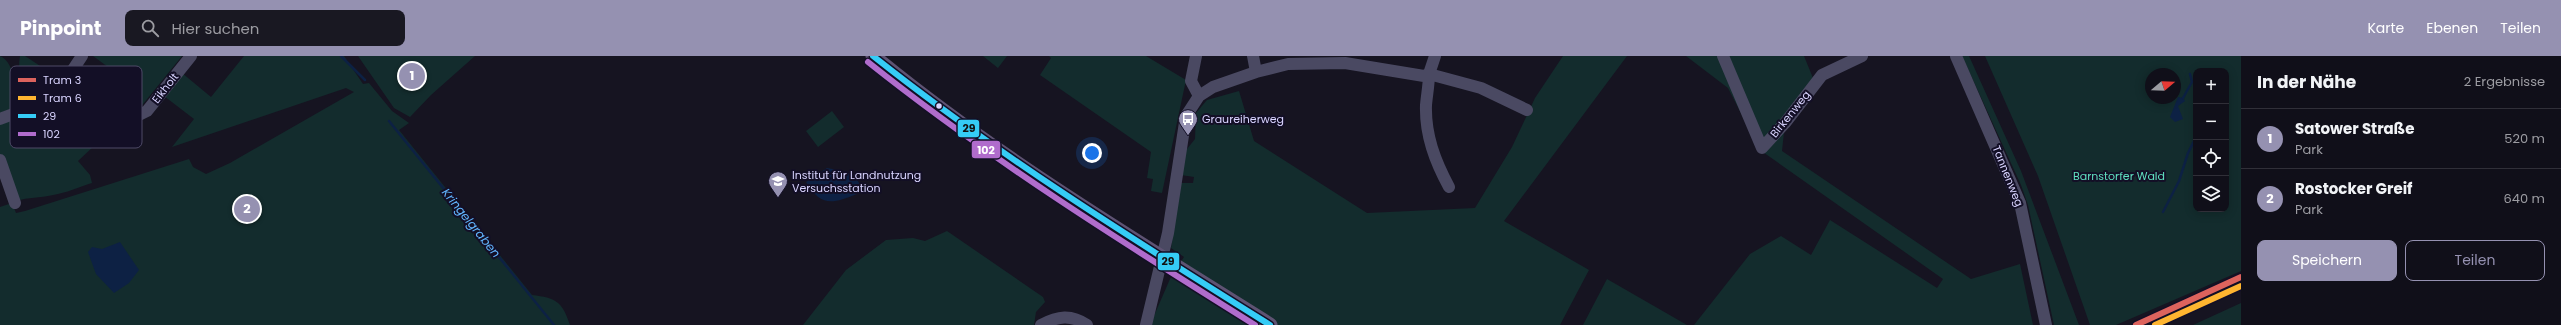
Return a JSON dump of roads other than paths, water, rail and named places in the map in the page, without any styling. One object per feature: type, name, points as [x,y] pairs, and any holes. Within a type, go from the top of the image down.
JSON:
[{"type":"main road","points":[[873,56],[1008,156],[1092,214],[1163,256],[1270,325]]},
{"type":"street","points":[[75,66],[82,56]]},
{"type":"street","name":"Eikholt","points":[[142,114],[148,111],[191,56]]},
{"type":"street","points":[[1196,56],[1191,81],[1199,96]]},
{"type":"street","points":[[1253,56],[1256,72]]},
{"type":"street","points":[[1435,56],[1429,74],[1426,104],[1429,136],[1435,160],[1449,187]]},
{"type":"street","name":"Birkenweg","points":[[1723,56],[1762,148],[1785,123],[1822,75],[1862,56]]},
{"type":"street","name":"Tannenweg","points":[[1956,56],[2020,203],[2046,325]]},
{"type":"street","points":[[1146,325],[1163,256],[1186,116],[1199,96],[1213,87],[1256,72],[1288,64],[1346,59],[1424,76],[1429,74],[1481,88],[1527,110]]},
{"type":"street","points":[[0,119],[10,115]]},
{"type":"street","points":[[0,160],[14,203]]},
{"type":"street","points":[[1041,325],[1062,316],[1072,318],[1088,325]]},
{"type":"water","points":[[2181,98],[2183,98],[2185,101],[2181,104]]},
{"type":"water","points":[[2175,104],[2181,104],[2178,106],[2183,119],[2175,122],[2170,117]]},
{"type":"water","points":[[827,168],[843,171],[852,175],[861,187],[857,194],[834,201],[828,201],[817,196],[806,182]]},
{"type":"water","points":[[120,242],[139,270],[129,283],[114,293],[96,274],[88,252],[92,247],[102,249]]},
{"type":"waterway","name":"Kringelgraben","points":[[341,56],[365,80]]},
{"type":"waterway","points":[[2183,98],[2192,82],[2190,74]]},
{"type":"waterway","name":"Kringelgraben","points":[[389,121],[554,325]]},
{"type":"waterway","points":[[2163,212],[2179,181],[2188,153],[2193,143]]},
{"type":"tram line","name":"3","points":[[2136,325],[2241,277]]},
{"type":"tram line","name":"6","points":[[2155,325],[2241,286]]},
{"type":"place","name":"Satower Straße","points":[[412,76]]},
{"type":"place","name":"Graureiherweg","points":[[1188,136]]},
{"type":"place","name":"Institut für Landnutzung Versuchsstation","points":[[778,198]]},
{"type":"place","name":"Rostocker Greif","points":[[247,209]]},
{"type":"park label","name":"Barnstorfer Wald","points":[[2119,176]]}]
